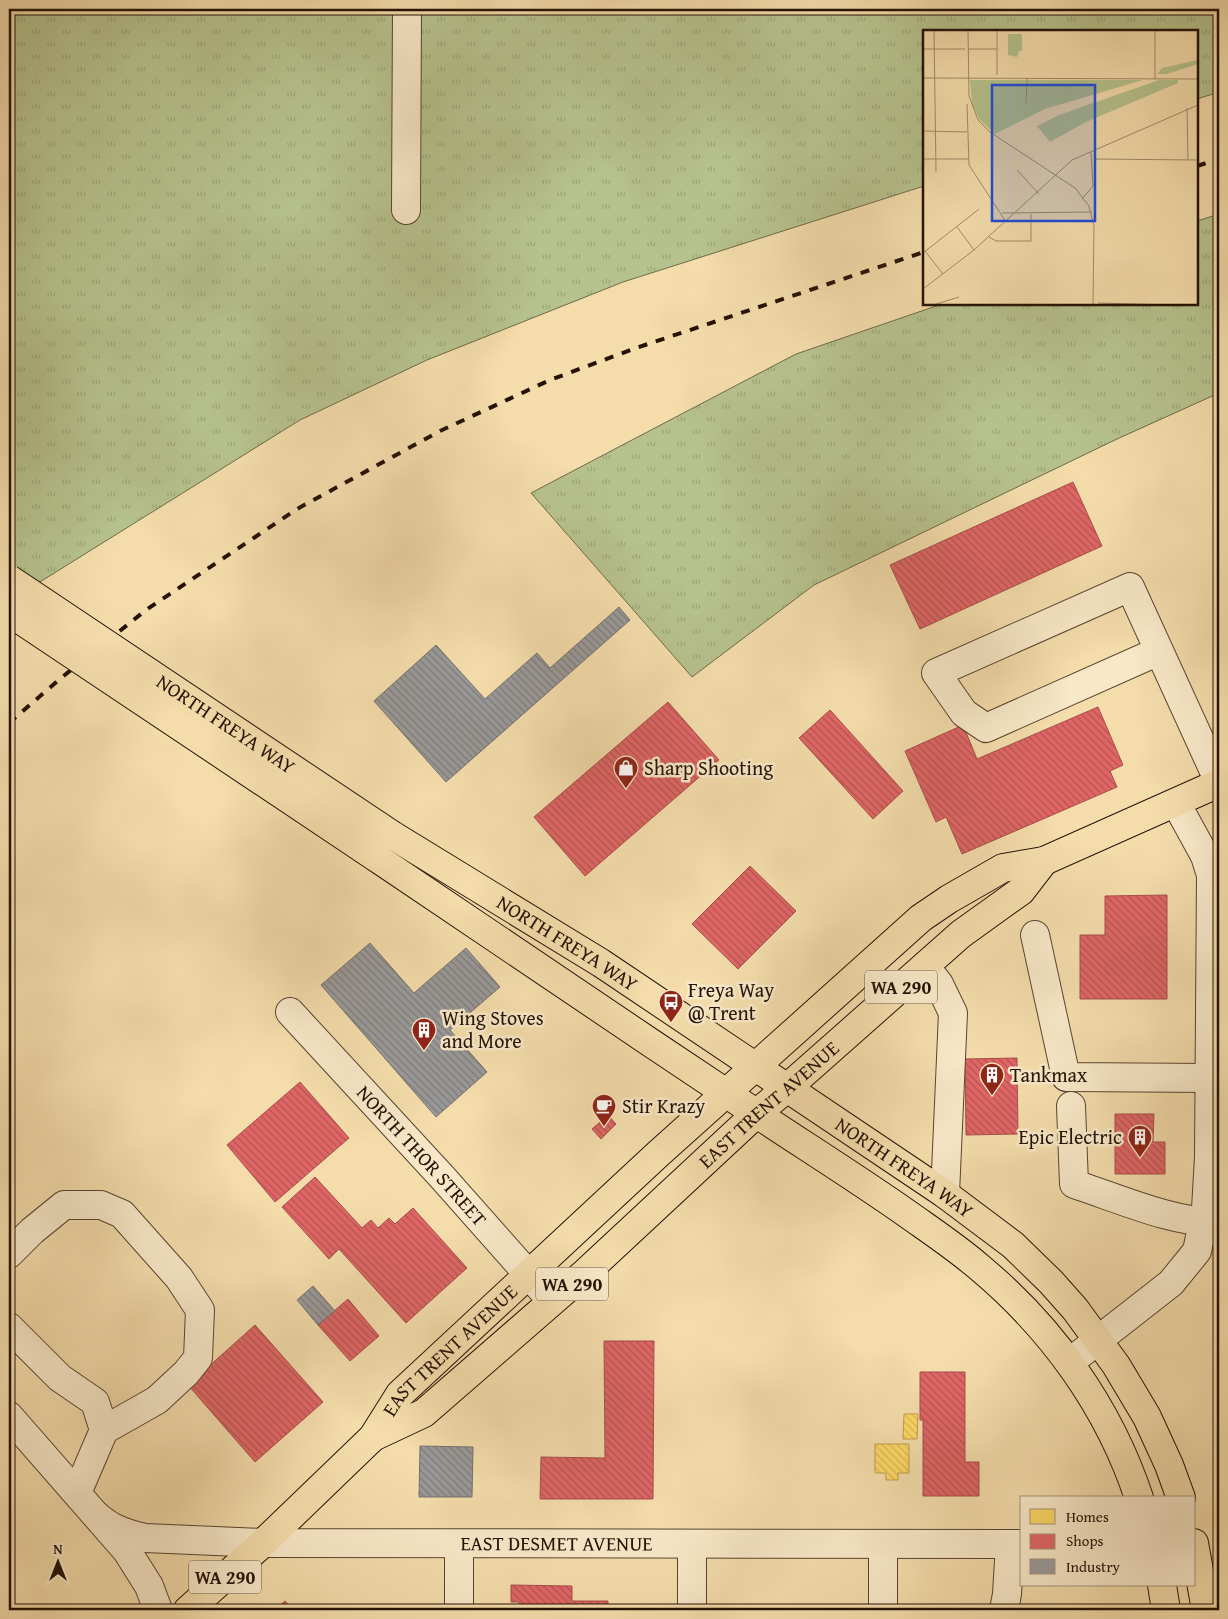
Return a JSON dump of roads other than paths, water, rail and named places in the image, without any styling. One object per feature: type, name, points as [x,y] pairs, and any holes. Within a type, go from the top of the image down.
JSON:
[{"type":"main road","name":"NORTH FREYA WAY","points":[[9,579],[392,835],[586,953],[990,1226],[1029,1260],[1057,1288],[1099,1339],[1147,1417],[1169,1465],[1180,1496]]},
{"type":"main road","name":"NORTH FREYA WAY","points":[[9,612],[890,1202],[979,1267],[1004,1289],[1041,1327],[1070,1362],[1107,1422],[1127,1464],[1138,1496]]},
{"type":"main road","name":"EAST TRENT AVENUE","points":[[188,1610],[263,1543],[373,1438],[400,1394],[725,1093],[921,918],[949,899],[1003,868],[1044,861],[1219,783]]},
{"type":"main road","name":"EAST TRENT AVENUE","points":[[373,1438],[424,1413],[585,1273],[757,1113],[788,1088],[925,966],[962,934],[1021,891],[1044,861]]},
{"type":"main road","points":[[435,897],[492,917],[564,959],[577,959],[586,953]]},
{"type":"main road","points":[[1196,1554],[1206,1610]]},
{"type":"main road","points":[[1162,1586],[1166,1610]]},
{"type":"street","points":[[406,210],[407,9]]},
{"type":"street","points":[[1159,651],[986,728],[964,713],[936,673],[1130,588],[1159,651],[1219,783]]},
{"type":"street","points":[[1070,1362],[1170,1283],[1197,1251],[1211,1223],[1206,1209],[1209,1157],[1215,881],[1208,863],[1176,803]]},
{"type":"street","points":[[1035,935],[1066,1077],[1210,1078]]},
{"type":"street","points":[[925,966],[939,984],[953,1013],[945,1194]]},
{"type":"street","name":"NORTH THOR STREET","points":[[290,1012],[443,1178],[552,1301]]},
{"type":"street","points":[[1071,1106],[1074,1184],[1163,1213],[1211,1223]]},
{"type":"street","points":[[9,1254],[32,1230],[64,1205],[101,1205],[122,1214],[179,1278],[200,1310],[198,1358],[186,1373],[157,1400],[104,1430],[76,1493]]},
{"type":"street","points":[[9,1328],[60,1378],[95,1402],[104,1430]]},
{"type":"street","points":[[9,1416],[97,1516],[136,1565],[149,1586],[158,1610]]},
{"type":"street","name":"EAST DESMET AVENUE","points":[[97,1516],[115,1529],[139,1537],[263,1543],[1016,1544]]},
{"type":"street","points":[[459,1544],[459,1610]]},
{"type":"street","points":[[692,1544],[692,1610]]},
{"type":"street","points":[[883,1544],[883,1610]]},
{"type":"street","points":[[1004,1610],[1016,1544]]},
{"type":"railway","points":[[1198,166],[1219,159]]},
{"type":"railway","points":[[9,723],[61,678],[146,610],[297,509],[440,431],[550,380],[636,348],[923,252]]},
{"type":"place","name":"Sharp Shooting","points":[[626,789]]},
{"type":"place","name":"Freya Way @ Trent","points":[[671,1023]]},
{"type":"place","name":"Wing Stoves and More","points":[[424,1051]]},
{"type":"place","name":"Tankmax","points":[[992,1096]]},
{"type":"place","name":"Stir Krazy","points":[[604,1127]]},
{"type":"place","name":"Epic Electric","points":[[1140,1158]]}]
